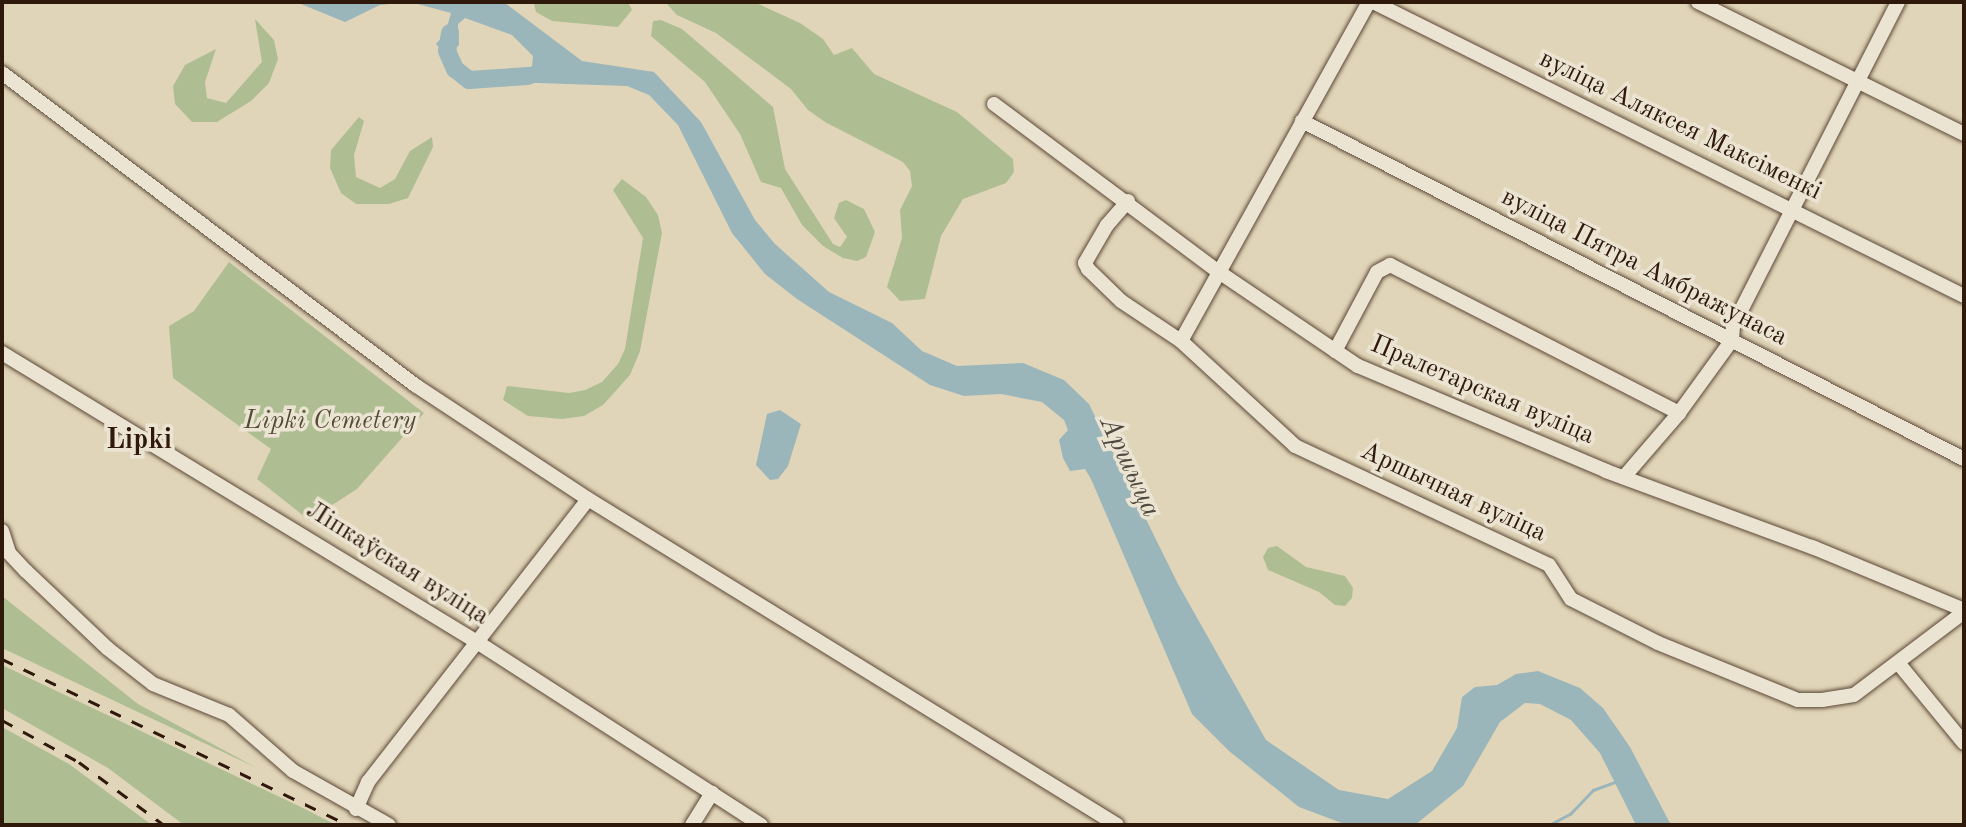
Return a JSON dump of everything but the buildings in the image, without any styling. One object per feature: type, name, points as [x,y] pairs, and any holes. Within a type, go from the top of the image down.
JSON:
[{"type":"street","points":[[1181,341],[1216,270],[1371,2]]},
{"type":"street","name":"вуліца Аляксея Максіменкі","points":[[1371,2],[1792,208],[1964,296]]},
{"type":"street","points":[[1698,2],[1964,134]]},
{"type":"street","points":[[1624,477],[1679,413],[1732,340],[1733,326],[1898,2]]},
{"type":"street","points":[[2,73],[366,351],[588,499],[1117,825]]},
{"type":"street","name":"Пралетарская вуліца","points":[[993,104],[1128,201],[1216,270],[1335,351],[1404,388],[1624,477],[1812,547],[1964,611]]},
{"type":"street","name":"вуліца Пятра Амбражунаса","points":[[1302,121],[1964,459]]},
{"type":"street","name":"Аршычная вуліца","points":[[1128,201],[1107,225],[1085,263],[1121,301],[1181,341],[1295,446],[1549,565],[1571,599],[1658,643],[1798,700],[1854,695],[1899,664],[1964,611]]},
{"type":"street","points":[[1335,351],[1377,272],[1391,265],[1679,413]]},
{"type":"street","name":"Ліпкаўская вуліца","points":[[2,353],[477,642],[761,825]]},
{"type":"street","points":[[356,809],[368,782],[588,499]]},
{"type":"street","points":[[2,531],[9,553],[107,648],[153,684],[229,715],[293,771],[356,809],[389,825]]},
{"type":"street","points":[[1899,664],[1964,743]]},
{"type":"street","points":[[691,825],[712,793]]},
{"type":"green space","points":[[628,2],[632,10],[618,27],[552,21],[536,12],[534,3]]},
{"type":"green space","points":[[665,2],[754,2],[800,23],[823,39],[834,55],[852,48],[874,74],[957,112],[1013,159],[1014,172],[1006,183],[963,199],[941,236],[925,299],[900,301],[887,287],[902,238],[900,210],[912,186],[910,171],[903,162],[825,122],[808,110],[791,89],[716,33],[677,15]]},
{"type":"green space","points":[[255,19],[274,40],[278,59],[269,83],[251,101],[217,122],[192,122],[175,104],[173,86],[185,65],[216,49],[205,82],[207,98],[226,103],[262,62]]},
{"type":"green space","points":[[661,20],[682,29],[773,107],[785,169],[833,244],[840,247],[847,237],[834,218],[839,203],[846,200],[864,209],[875,232],[866,257],[857,261],[843,258],[823,246],[802,225],[781,188],[761,182],[740,134],[705,82],[651,36],[653,21]]},
{"type":"green space","points":[[359,117],[364,121],[354,155],[356,177],[380,188],[395,179],[410,151],[432,137],[433,147],[408,198],[389,204],[356,204],[341,193],[330,168],[331,150]]},
{"type":"green space","points":[[622,179],[646,197],[658,215],[662,233],[640,351],[630,375],[603,405],[584,416],[562,419],[528,416],[503,400],[507,386],[569,393],[585,390],[602,382],[618,364],[625,349],[643,238],[613,190]]},
{"type":"green space","name":"Lipki Cemetery","points":[[229,262],[424,413],[357,489],[309,520],[257,479],[271,449],[173,378],[169,326],[194,311]]},
{"type":"green space","points":[[1277,546],[1306,567],[1345,576],[1353,588],[1352,598],[1345,606],[1335,605],[1319,592],[1268,570],[1263,557],[1268,548]]},
{"type":"green space","points":[[2,596],[138,704],[257,768],[2,648]]},
{"type":"green space","points":[[2,665],[336,825],[184,825],[108,768],[2,708]]},
{"type":"green space","points":[[2,727],[69,764],[152,825],[2,825]]},
{"type":"water","points":[[296,2],[409,2],[380,5],[345,22]]},
{"type":"water","points":[[410,2],[505,3],[582,61],[654,72],[701,122],[755,220],[775,244],[829,292],[892,323],[922,351],[957,366],[1023,363],[1064,380],[1089,404],[1178,584],[1266,740],[1339,790],[1388,799],[1432,771],[1457,728],[1462,697],[1475,687],[1497,685],[1516,674],[1538,671],[1580,688],[1603,708],[1630,747],[1671,825],[1636,825],[1600,753],[1571,720],[1540,704],[1525,703],[1500,722],[1463,786],[1415,825],[1347,825],[1299,807],[1229,751],[1192,714],[1091,479],[1085,469],[1070,471],[1063,458],[1059,440],[1068,430],[1064,420],[1042,402],[1001,394],[964,396],[930,385],[797,299],[765,274],[732,233],[678,125],[649,95],[627,86],[505,82],[505,78],[532,66],[533,56],[512,35],[465,18],[458,24],[459,45],[447,56],[436,44],[445,34],[451,13]]},
{"type":"water","points":[[780,410],[801,424],[788,466],[778,479],[770,480],[756,465],[767,414]]},
{"type":"waterway","points":[[450,33],[447,51],[455,69],[469,80],[528,76]]},
{"type":"waterway","points":[[1549,825],[1570,814],[1593,790],[1615,782]]},
{"type":"railway","points":[[2,659],[348,825]]},
{"type":"railway","points":[[2,720],[79,762],[164,825]]},
{"type":"district","name":"Lipki","points":[[139,441]]},
{"type":"water label","name":"Аршыца","points":[[1129,467]]}]
